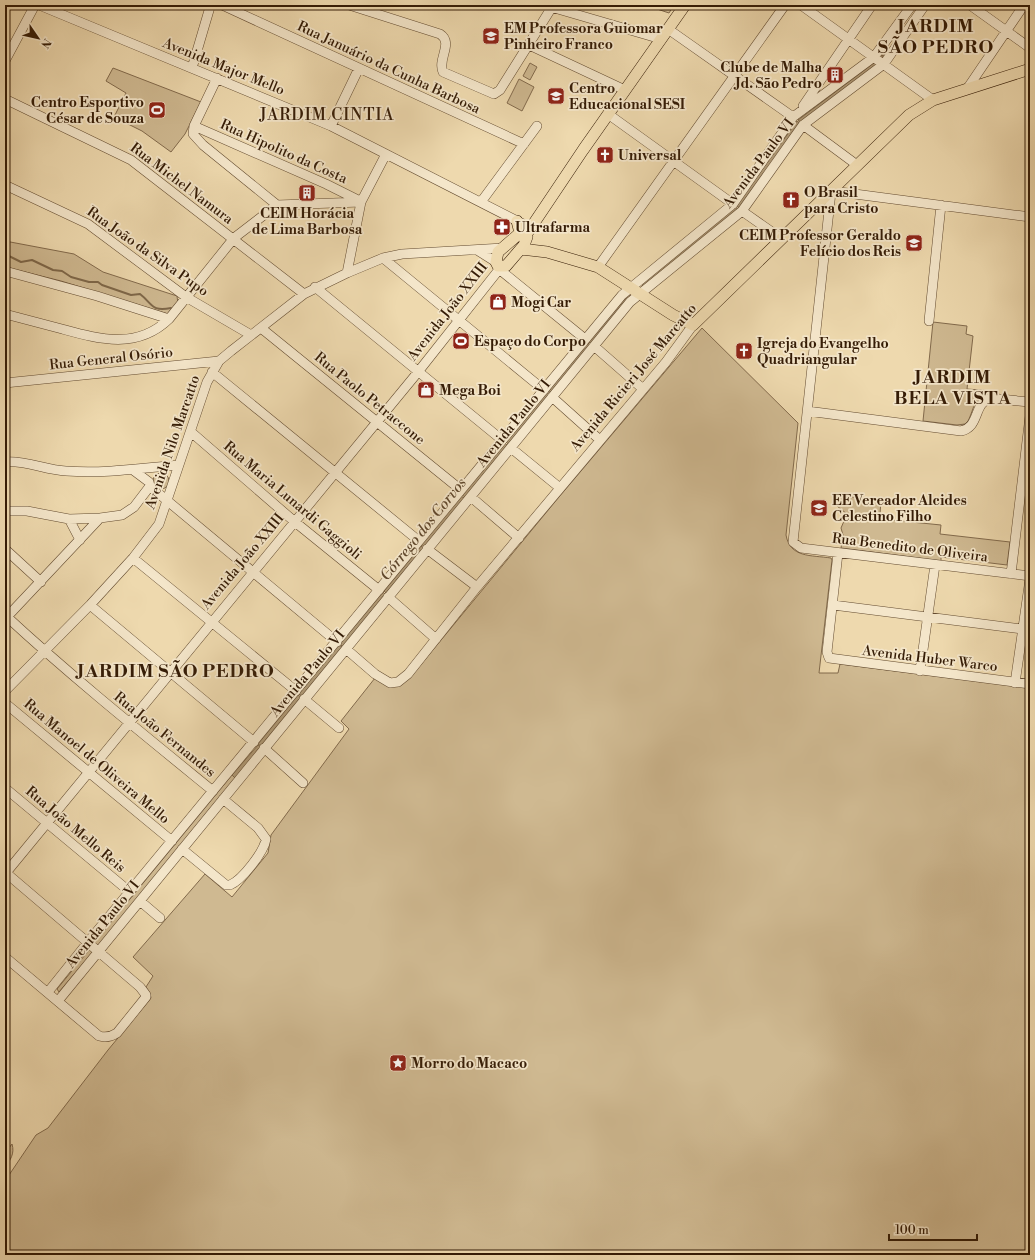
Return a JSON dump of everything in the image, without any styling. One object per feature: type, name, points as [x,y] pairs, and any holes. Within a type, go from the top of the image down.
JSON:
[{"type":"main road","name":"Avenida João XXIII","points":[[525,237],[503,248],[496,255],[498,266],[506,266],[608,114],[685,5]]},
{"type":"main road","name":"Avenida Ricieri José Marcatto","points":[[693,325],[909,115],[933,100],[1030,69]]},
{"type":"main road","points":[[517,221],[525,237],[546,252],[598,267],[630,288],[693,325]]},
{"type":"street","points":[[5,61],[35,5]]},
{"type":"street","name":"Avenida Major Mello","points":[[39,5],[56,8],[192,68],[331,126],[517,221]]},
{"type":"street","points":[[192,68],[210,7],[213,5]]},
{"type":"street","name":"Rua Januário da Cunha Barbosa","points":[[222,5],[524,144]]},
{"type":"street","points":[[598,267],[785,5]]},
{"type":"street","points":[[801,5],[933,100]]},
{"type":"street","points":[[668,29],[734,75],[796,115],[872,5]]},
{"type":"street","name":"Avenida Paulo VI","points":[[48,992],[622,295],[733,204],[796,115],[874,57],[912,5]]},
{"type":"street","name":"Avenida Paulo VI","points":[[58,1000],[630,302],[742,211],[803,125],[884,64],[925,5]]},
{"type":"street","points":[[970,5],[1030,48]]},
{"type":"street","points":[[967,89],[1024,5]]},
{"type":"street","points":[[354,6],[440,34],[445,38],[446,42],[441,64],[443,72],[491,93],[500,90],[529,45],[548,6],[661,39]]},
{"type":"street","points":[[529,45],[625,90]]},
{"type":"street","points":[[331,126],[359,68]]},
{"type":"street","points":[[217,78],[194,126],[193,134],[197,140],[277,205]]},
{"type":"street","name":"Rua Michel Namura","points":[[5,99],[124,155],[234,238],[304,294]]},
{"type":"street","points":[[608,114],[733,204]]},
{"type":"street","points":[[803,125],[857,165]]},
{"type":"street","name":"Rua Hipolito da Costa","points":[[194,126],[326,184],[362,202]]},
{"type":"street","points":[[481,202],[537,126]]},
{"type":"street","points":[[347,272],[362,202],[386,154]]},
{"type":"street","name":"Rua João da Silva Pupo","points":[[5,184],[88,224],[186,297],[251,335]]},
{"type":"street","points":[[1011,574],[1029,430],[1030,399],[990,398],[985,400],[979,407],[971,427],[961,431],[807,411],[831,191],[1030,217]]},
{"type":"street","points":[[5,314],[104,340],[132,338],[145,335],[162,326],[169,319],[234,238],[277,205],[362,202]]},
{"type":"street","points":[[929,321],[941,205]]},
{"type":"street","points":[[742,211],[782,239]]},
{"type":"street","name":"Avenida Nilo Marcatto","points":[[5,691],[90,605],[133,558],[159,524],[212,372],[219,361],[304,294],[315,287],[347,272],[383,258],[402,254],[503,248]]},
{"type":"street","points":[[477,250],[585,340]]},
{"type":"street","points":[[383,258],[544,390]]},
{"type":"street","name":"Avenida João XXIII","points":[[5,873],[418,372],[498,266]]},
{"type":"street","points":[[5,271],[97,296],[169,319]]},
{"type":"street","points":[[315,287],[502,440]]},
{"type":"street","name":"Avenida Ricieri José Marcatto","points":[[346,649],[384,680],[394,684],[408,674],[477,587],[643,389],[693,325]]},
{"type":"street","name":"Rua Paolo Petraccone","points":[[261,328],[461,490]]},
{"type":"street","points":[[594,346],[643,389]]},
{"type":"street","name":"Rua General Osório","points":[[5,383],[219,361]]},
{"type":"street","points":[[212,372],[336,471],[419,541]]},
{"type":"street","points":[[552,397],[600,440]]},
{"type":"street","name":"Rua Benedito de Oliveira","points":[[807,411],[792,538],[794,545],[801,548],[1030,577]]},
{"type":"street","name":"Rua Maria Lunardi Gaggioli","points":[[191,432],[295,522],[379,590]]},
{"type":"street","points":[[511,448],[560,488]]},
{"type":"street","points":[[5,462],[17,461],[63,471],[90,472],[133,470],[179,464]]},
{"type":"street","points":[[5,511],[27,511],[69,519],[100,518],[122,515],[129,512],[134,507],[149,484],[151,474],[157,467]]},
{"type":"street","points":[[133,470],[158,493],[169,498],[253,572],[337,642]]},
{"type":"street","points":[[471,497],[518,538]]},
{"type":"street","points":[[6,617],[41,582],[100,518]]},
{"type":"street","points":[[69,519],[80,540]]},
{"type":"street","points":[[5,549],[41,582]]},
{"type":"street","points":[[427,549],[477,587]]},
{"type":"street","points":[[838,553],[833,605],[1027,630]]},
{"type":"street","points":[[133,558],[296,691]]},
{"type":"street","points":[[920,671],[935,565]]},
{"type":"street","points":[[1015,683],[1027,630],[1030,577]]},
{"type":"street","points":[[388,597],[436,640]]},
{"type":"street","points":[[90,605],[254,742]]},
{"type":"street","name":"Avenida Huber Warco","points":[[833,605],[827,657],[832,659],[920,671],[1030,684]]},
{"type":"street","name":"Rua João Fernandes","points":[[6,617],[129,723],[213,791]]},
{"type":"street","points":[[304,699],[340,728]]},
{"type":"street","name":"Rua Manoel de Oliveira Mello","points":[[5,703],[172,841]]},
{"type":"street","points":[[264,748],[303,783]]},
{"type":"street","name":"Rua João Mello Reis","points":[[5,788],[130,892]]},
{"type":"street","points":[[182,849],[223,883],[230,885],[236,882],[263,849],[266,840],[258,828],[223,799]]},
{"type":"street","points":[[5,873],[88,942],[140,987],[146,995],[139,1006],[117,1032],[108,1037],[99,1036],[5,957]]},
{"type":"street","points":[[140,901],[160,918]]},
{"type":"shaded area","points":[[645,5],[674,5],[669,13]]},
{"type":"shaded area","points":[[875,62],[878,65],[801,122],[798,120]]},
{"type":"shaded area","points":[[530,63],[537,67],[530,80],[523,76]]},
{"type":"shaded area","name":"Centro Esportivo César de Souza","points":[[113,68],[201,102],[185,134],[171,152],[142,131],[114,117],[126,93],[106,81]]},
{"type":"shaded area","points":[[519,79],[534,87],[522,111],[507,103]]},
{"type":"shaded area","points":[[797,121],[800,123],[740,208],[736,206]]},
{"type":"shaded area","points":[[735,207],[738,209],[644,287],[641,284]]},
{"type":"shaded area","points":[[5,241],[74,254],[103,272],[177,296],[178,304],[168,314],[61,281],[5,267]]},
{"type":"shaded area","points":[[628,295],[632,297],[591,344],[588,341]]},
{"type":"shaded area","points":[[933,322],[967,326],[966,334],[973,336],[967,389],[993,391],[986,393],[978,399],[968,421],[965,424],[957,425],[923,421]]},
{"type":"shaded area","points":[[702,328],[798,423],[786,535],[788,542],[797,552],[831,558],[832,560],[819,673],[838,673],[840,664],[1030,688],[1030,1255],[5,1255],[5,1181],[36,1135],[48,1128],[108,1050],[151,998],[146,987],[153,976],[133,957],[205,874],[232,897],[268,853],[271,835],[349,729],[341,721],[375,678],[384,684],[418,668],[559,497]]},
{"type":"shaded area","points":[[587,342],[590,345],[552,391],[549,389]]},
{"type":"shaded area","points":[[548,390],[551,392],[508,444],[506,442]]},
{"type":"shaded area","points":[[505,443],[507,445],[465,497],[462,495]]},
{"type":"shaded area","points":[[158,473],[164,473],[169,478],[167,487],[164,489],[158,489],[153,484],[153,478]]},
{"type":"shaded area","points":[[832,495],[881,500],[880,514],[882,519],[941,525],[940,534],[1010,542],[1007,565],[941,557],[941,561],[841,548],[843,535],[841,528],[847,514],[837,506]]},
{"type":"shaded area","points":[[461,496],[464,498],[424,547],[421,545]]},
{"type":"shaded area","points":[[421,546],[423,548],[386,593],[384,591]]},
{"type":"shaded area","points":[[383,592],[385,594],[343,647],[340,644]]},
{"type":"shaded area","points":[[339,645],[342,647],[302,696],[299,694]]},
{"type":"shaded area","points":[[298,695],[301,697],[261,746],[258,744]]},
{"type":"shaded area","points":[[258,745],[261,747],[235,778],[232,775]]},
{"type":"shaded area","points":[[232,775],[235,778],[98,946],[93,944]]},
{"type":"shaded area","points":[[90,949],[92,953],[59,992],[57,989]]},
{"type":"shaded area","points":[[12,1144],[12,1154],[5,1168],[5,1153]]},
{"type":"waterway","name":"Córrego dos Corvos","points":[[882,56],[885,53]]},
{"type":"waterway","points":[[5,254],[21,262],[32,260],[53,270],[62,271],[71,277],[89,282],[98,282],[102,285],[131,295],[140,294],[156,308],[171,308]]},
{"type":"place","name":"EM Professora Guiomar Pinheiro Franco","points":[[491,36]]},
{"type":"place","name":"Clube de Malha Jd. São Pedro","points":[[835,75]]},
{"type":"place","name":"Centro Educacional SESI","points":[[556,96]]},
{"type":"place","name":"Centro Esportivo César de Souza","points":[[157,110]]},
{"type":"place","name":"Universal","points":[[605,155]]},
{"type":"place","name":"CEIM Horácia de Lima Barbosa","points":[[307,193]]},
{"type":"place","name":"O Brasil para Cristo","points":[[791,200]]},
{"type":"place","name":"Ultrafarma","points":[[502,227]]},
{"type":"place","name":"CEIM Professor Geraldo Felício dos Reis","points":[[914,243]]},
{"type":"place","name":"Mogi Car","points":[[498,302]]},
{"type":"place","name":"Espaço do Corpo","points":[[461,341]]},
{"type":"place","name":"Igreja do Evangelho Quadriangular","points":[[744,351]]},
{"type":"place","name":"Mega Boi","points":[[426,390]]},
{"type":"place","name":"EE Vereador Alcides Celestino Filho","points":[[819,508]]},
{"type":"place","name":"Morro do Macaco","points":[[398,1063]]},
{"type":"district","name":"JARDIM SÃO PEDRO","points":[[936,36]]},
{"type":"district","name":"JARDIM CINTIA","points":[[327,114]]},
{"type":"district","name":"JARDIM BELA VISTA","points":[[953,387]]},
{"type":"district","name":"JARDIM SÃO PEDRO","points":[[176,671]]}]
